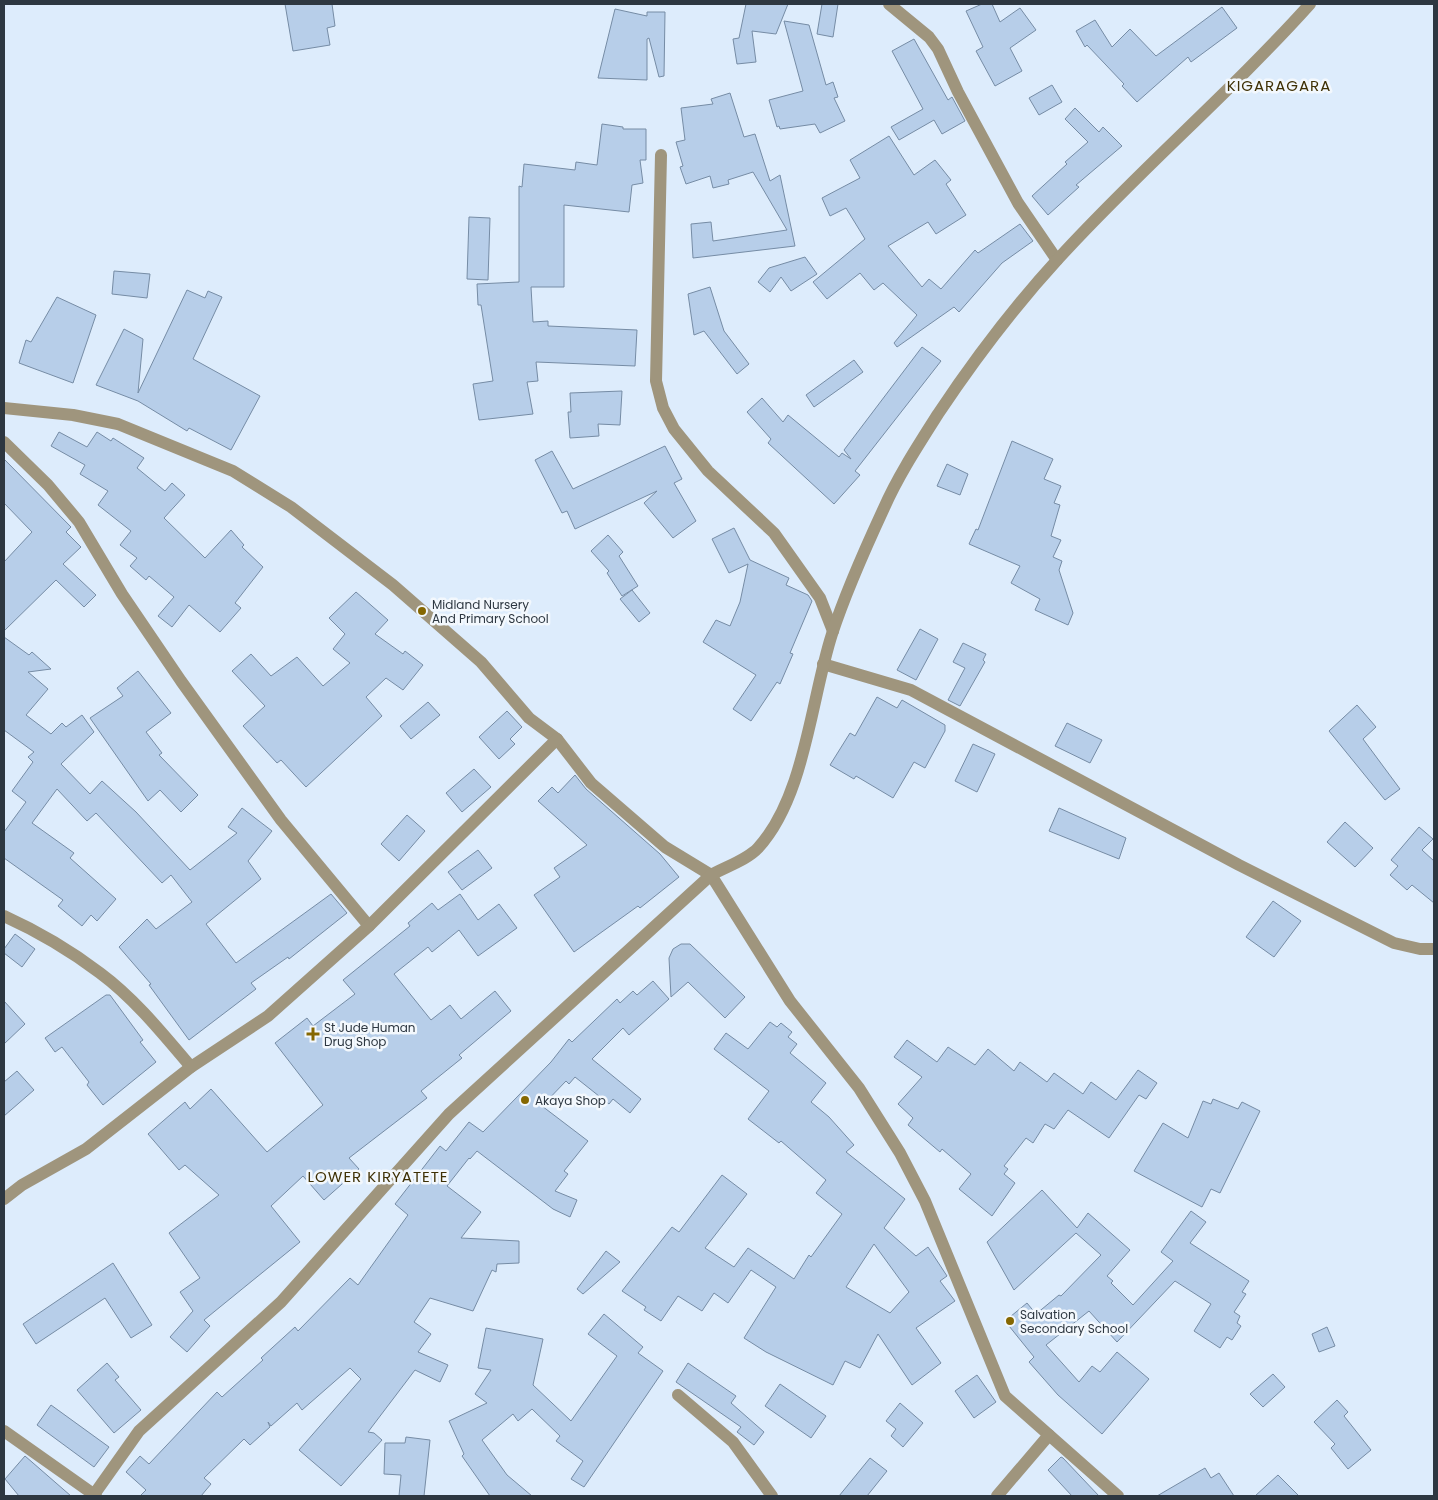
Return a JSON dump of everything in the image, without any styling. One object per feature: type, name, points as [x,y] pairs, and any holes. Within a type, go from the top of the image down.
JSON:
[{"type":"street","points":[[889,4],[930,37],[938,49],[958,92],[1018,203],[1056,260]]},
{"type":"street","points":[[4,1431],[94,1496],[139,1431],[281,1302],[449,1114],[711,875],[756,849],[776,822],[793,788],[823,664],[833,631],[885,505],[924,436],[965,373],[1056,260],[1263,56],[1310,4]]},
{"type":"street","points":[[661,155],[656,381],[663,408],[674,429],[708,472],[774,533],[820,598],[833,631]]},
{"type":"street","points":[[4,408],[73,415],[118,424],[233,471],[291,507],[393,585],[481,662],[529,718],[557,738],[591,783],[665,847],[711,875],[790,1001],[859,1088],[900,1153],[925,1201],[1005,1396],[1118,1496]]},
{"type":"street","points":[[4,442],[48,484],[79,522],[117,587],[181,681],[282,820],[369,926]]},
{"type":"street","points":[[823,664],[912,690],[1240,865],[1394,943],[1420,949],[1434,949]]},
{"type":"street","points":[[4,1199],[22,1185],[86,1149],[191,1067],[268,1016],[369,926],[557,738]]},
{"type":"street","points":[[4,916],[28,927],[100,973],[154,1024],[191,1067]]},
{"type":"street","points":[[678,1395],[732,1442],[772,1496]]},
{"type":"street","points":[[997,1496],[1049,1435]]},
{"type":"building","points":[[285,4],[332,4],[335,26],[327,28],[330,45],[293,51]]},
{"type":"building","points":[[746,4],[788,4],[776,34],[752,31],[756,62],[737,64],[733,39],[739,38]]},
{"type":"building","points":[[822,4],[838,4],[833,37],[817,34]]},
{"type":"building","points":[[982,4],[992,4],[1000,22],[1020,8],[1036,30],[1010,48],[1022,71],[995,86],[976,51],[983,47],[966,11]]},
{"type":"building","points":[[1222,7],[1237,28],[1191,62],[1188,57],[1137,102],[1122,86],[1124,84],[1087,45],[1085,47],[1076,31],[1095,20],[1112,47],[1130,29],[1156,56]]},
{"type":"building","points":[[615,9],[647,16],[647,12],[665,12],[664,76],[659,77],[649,38],[647,39],[647,80],[598,78]]},
{"type":"building","points":[[784,21],[809,25],[826,85],[833,82],[838,97],[834,98],[845,121],[820,133],[815,124],[780,129],[779,126],[777,127],[769,100],[803,91]]},
{"type":"building","points":[[914,39],[948,100],[952,97],[965,121],[942,134],[934,120],[899,140],[891,127],[923,109],[892,51]]},
{"type":"building","points":[[1052,85],[1062,102],[1039,115],[1029,98]]},
{"type":"building","points":[[730,93],[744,137],[755,134],[770,181],[780,175],[795,246],[693,258],[691,224],[711,222],[713,241],[787,230],[753,172],[728,180],[729,184],[713,188],[710,176],[686,184],[680,167],[683,166],[676,142],[685,140],[681,108],[713,104],[711,99]]},
{"type":"building","points":[[1075,108],[1099,132],[1103,127],[1122,146],[1076,185],[1079,187],[1048,215],[1032,196],[1067,164],[1065,162],[1088,142],[1065,119]]},
{"type":"building","points":[[602,124],[623,127],[623,129],[646,129],[646,160],[640,160],[643,183],[632,185],[629,212],[564,205],[564,287],[531,287],[533,322],[548,321],[548,326],[637,330],[635,366],[536,362],[538,381],[527,382],[533,414],[479,420],[473,384],[493,381],[481,305],[478,305],[477,284],[519,282],[519,186],[522,187],[524,164],[575,170],[576,162],[597,165]]},
{"type":"building","points":[[889,136],[914,175],[935,160],[951,180],[946,184],[966,215],[936,234],[928,222],[888,246],[922,287],[929,279],[941,289],[975,250],[978,253],[1020,224],[1033,241],[1002,263],[959,312],[954,307],[897,347],[894,343],[917,315],[883,283],[874,290],[860,273],[827,299],[813,282],[865,239],[846,208],[830,216],[822,198],[860,178],[850,160]]},
{"type":"building","points":[[469,217],[490,218],[488,280],[467,279]]},
{"type":"building","points":[[805,257],[817,274],[791,291],[781,277],[770,292],[758,282],[769,268]]},
{"type":"building","points":[[114,271],[150,274],[147,298],[112,294]]},
{"type":"building","points":[[710,287],[724,331],[749,364],[737,374],[704,331],[694,335],[688,294]]},
{"type":"building","points":[[187,290],[205,298],[208,291],[222,297],[193,359],[260,396],[231,450],[189,428],[187,431],[138,401],[96,385],[124,329],[143,339],[138,393]]},
{"type":"building","points":[[57,297],[96,315],[73,383],[19,363],[26,340],[31,342]]},
{"type":"building","points":[[922,347],[941,361],[855,471],[860,475],[834,504],[768,443],[771,439],[747,412],[762,398],[783,422],[788,415],[839,457],[842,453],[851,459],[844,450]]},
{"type":"building","points":[[854,360],[863,372],[814,407],[806,395]]},
{"type":"building","points":[[622,391],[620,425],[598,424],[599,436],[570,438],[568,412],[571,412],[570,393]]},
{"type":"building","points":[[59,432],[87,447],[97,432],[111,441],[113,438],[144,458],[137,468],[165,491],[172,483],[185,495],[164,518],[205,558],[231,530],[244,545],[242,547],[263,567],[235,603],[241,608],[220,632],[189,605],[172,627],[158,616],[174,597],[149,576],[146,580],[130,566],[137,558],[120,545],[131,531],[98,505],[108,491],[80,474],[85,465],[51,446]]},
{"type":"building","points":[[1012,441],[1053,459],[1044,479],[1061,486],[1054,503],[1060,505],[1051,536],[1061,540],[1053,557],[1062,561],[1059,570],[1073,613],[1068,625],[1035,610],[1040,599],[1011,583],[1020,566],[969,544],[976,529],[978,530]]},
{"type":"building","points":[[665,446],[682,479],[674,483],[696,521],[673,538],[644,503],[657,491],[575,529],[567,511],[562,513],[535,460],[552,451],[573,489]]},
{"type":"building","points":[[4,459],[71,527],[66,532],[81,547],[63,564],[96,595],[84,607],[56,580],[4,631],[4,562],[32,532],[4,503]]},
{"type":"building","points":[[947,464],[968,474],[960,495],[937,486]]},
{"type":"building","points":[[734,528],[750,560],[789,578],[786,585],[808,595],[812,601],[790,653],[793,654],[780,684],[777,682],[751,721],[733,709],[756,675],[703,642],[716,620],[730,626],[740,602],[748,564],[729,573],[712,539]]},
{"type":"building","points":[[608,535],[623,552],[619,556],[638,586],[622,596],[607,573],[609,571],[591,551]]},
{"type":"building","points":[[632,590],[650,613],[639,622],[620,599]]},
{"type":"building","points":[[356,592],[388,620],[375,634],[403,654],[405,651],[423,665],[403,690],[386,678],[366,697],[382,716],[306,787],[281,760],[277,763],[243,726],[265,706],[232,671],[251,654],[271,676],[297,657],[323,686],[350,663],[333,649],[345,634],[329,618]]},
{"type":"building","points":[[920,629],[938,639],[916,680],[897,670]]},
{"type":"building","points":[[4,637],[29,655],[32,652],[51,669],[28,672],[48,689],[26,715],[51,734],[62,723],[66,727],[82,715],[94,732],[61,764],[90,794],[102,781],[136,812],[190,870],[237,833],[228,827],[242,808],[272,831],[248,861],[261,879],[206,924],[236,963],[331,894],[347,913],[289,959],[288,957],[251,983],[256,989],[189,1040],[149,985],[151,984],[119,947],[147,919],[156,929],[192,902],[171,875],[162,883],[96,813],[87,821],[57,789],[32,823],[74,853],[70,858],[116,899],[97,921],[91,915],[82,926],[58,906],[63,900],[4,858],[4,832],[26,802],[12,791],[33,762],[28,757],[34,752],[4,730]]},
{"type":"building","points":[[963,643],[986,654],[983,660],[985,662],[960,706],[948,700],[965,668],[953,662]]},
{"type":"building","points":[[138,671],[171,713],[146,732],[162,753],[159,755],[198,795],[181,812],[160,790],[148,801],[90,718],[123,696],[117,688]]},
{"type":"building","points":[[877,697],[897,708],[902,700],[945,725],[945,731],[925,768],[914,762],[893,798],[856,776],[854,779],[830,765],[850,733],[855,736]]},
{"type":"building","points":[[428,702],[440,715],[411,739],[400,726]]},
{"type":"building","points":[[1357,705],[1376,727],[1363,739],[1400,789],[1385,800],[1329,731]]},
{"type":"building","points":[[507,711],[522,727],[510,739],[515,744],[499,759],[479,737]]},
{"type":"building","points":[[1067,723],[1102,740],[1090,763],[1055,746]]},
{"type":"building","points":[[973,744],[995,754],[977,792],[955,781]]},
{"type":"building","points":[[474,769],[491,787],[462,812],[446,793]]},
{"type":"building","points":[[575,775],[586,789],[660,854],[679,877],[640,908],[638,906],[574,952],[534,895],[560,877],[554,868],[587,845],[538,801],[552,787],[558,793]]},
{"type":"building","points":[[1059,808],[1126,838],[1119,859],[1049,831]]},
{"type":"building","points":[[407,815],[425,831],[399,861],[381,844]]},
{"type":"building","points":[[1345,822],[1373,848],[1355,867],[1327,842]]},
{"type":"building","points":[[1419,827],[1433,839],[1422,850],[1434,861],[1434,903],[1412,885],[1407,890],[1390,875],[1398,866],[1391,860]]},
{"type":"building","points":[[478,850],[492,868],[462,890],[448,872]]},
{"type":"building","points":[[460,894],[478,920],[499,904],[517,928],[478,956],[459,930],[432,952],[428,947],[394,974],[431,1020],[450,1005],[461,1019],[495,991],[511,1011],[459,1055],[462,1058],[421,1091],[427,1098],[349,1158],[359,1169],[324,1200],[303,1176],[271,1206],[300,1242],[204,1320],[210,1326],[187,1352],[170,1337],[193,1311],[180,1292],[200,1278],[169,1233],[219,1195],[185,1165],[179,1170],[148,1134],[185,1102],[190,1109],[211,1089],[267,1152],[323,1105],[275,1043],[307,1018],[313,1026],[355,994],[343,980],[410,926],[408,923],[432,903],[438,910]]},
{"type":"building","points":[[1273,901],[1301,921],[1274,957],[1246,937]]},
{"type":"building","points":[[15,934],[35,949],[22,967],[4,953],[4,949]]},
{"type":"building","points":[[681,944],[690,944],[745,997],[725,1018],[688,982],[671,997],[669,958],[673,949]]},
{"type":"building","points":[[653,981],[669,999],[629,1035],[623,1028],[592,1059],[641,1099],[630,1113],[613,1099],[609,1104],[575,1077],[569,1084],[566,1081],[542,1106],[588,1141],[564,1171],[568,1174],[555,1191],[577,1200],[570,1217],[553,1209],[477,1151],[469,1158],[447,1186],[481,1212],[461,1238],[519,1241],[519,1263],[497,1264],[496,1272],[492,1270],[473,1311],[430,1298],[414,1322],[431,1334],[418,1352],[448,1365],[440,1382],[415,1370],[368,1432],[374,1433],[382,1440],[341,1486],[299,1450],[361,1379],[350,1368],[302,1410],[297,1403],[271,1426],[268,1422],[270,1427],[250,1445],[244,1439],[204,1478],[211,1484],[201,1496],[140,1496],[146,1490],[126,1472],[140,1456],[149,1464],[217,1392],[222,1397],[263,1360],[261,1358],[295,1327],[298,1331],[350,1278],[358,1285],[408,1215],[395,1204],[440,1146],[446,1151],[469,1122],[483,1132],[551,1062],[569,1039],[572,1042],[617,999],[620,1003],[633,991],[637,995]]},
{"type":"building","points":[[106,995],[110,995],[143,1040],[140,1042],[156,1062],[103,1105],[87,1085],[89,1082],[62,1047],[55,1052],[45,1038]]},
{"type":"building","points":[[4,1001],[25,1024],[4,1044]]},
{"type":"building","points":[[770,1022],[777,1027],[781,1023],[792,1032],[788,1037],[797,1044],[790,1053],[826,1083],[811,1102],[829,1117],[854,1145],[846,1152],[905,1199],[884,1228],[916,1256],[928,1247],[947,1276],[940,1281],[955,1301],[916,1328],[941,1363],[912,1385],[878,1334],[860,1368],[845,1361],[833,1385],[766,1352],[744,1338],[776,1287],[751,1270],[728,1303],[714,1293],[702,1311],[678,1296],[661,1321],[644,1310],[646,1307],[622,1291],[672,1227],[679,1232],[722,1175],[747,1194],[705,1248],[734,1267],[748,1248],[794,1279],[809,1255],[811,1257],[842,1214],[816,1193],[826,1180],[781,1141],[779,1143],[748,1119],[769,1091],[714,1049],[726,1033],[748,1049]],"holes":[[[874,1244],[909,1292],[890,1313],[846,1287]]]},
{"type":"building","points":[[907,1040],[937,1062],[948,1047],[975,1065],[988,1049],[1014,1071],[1020,1062],[1047,1082],[1054,1073],[1083,1094],[1091,1082],[1116,1100],[1138,1070],[1157,1083],[1146,1099],[1139,1095],[1109,1138],[1068,1110],[1054,1129],[1045,1124],[1033,1143],[1026,1138],[1004,1166],[1008,1169],[1004,1174],[1015,1183],[992,1216],[959,1189],[971,1174],[942,1149],[940,1152],[908,1125],[913,1118],[898,1104],[922,1077],[894,1057]]},
{"type":"building","points":[[17,1071],[34,1090],[4,1116],[4,1082]]},
{"type":"building","points":[[1213,1099],[1238,1109],[1242,1102],[1260,1111],[1220,1193],[1211,1189],[1202,1207],[1134,1171],[1163,1123],[1188,1138],[1203,1101],[1211,1104]]},
{"type":"building","points":[[1042,1190],[1077,1228],[1088,1213],[1130,1250],[1107,1276],[1113,1281],[1111,1283],[1133,1305],[1173,1261],[1161,1252],[1191,1211],[1206,1222],[1190,1243],[1249,1281],[1242,1292],[1246,1294],[1234,1312],[1240,1316],[1237,1323],[1241,1326],[1232,1340],[1227,1337],[1220,1348],[1194,1331],[1211,1304],[1175,1281],[1117,1342],[1089,1311],[1046,1345],[1079,1382],[1092,1366],[1100,1372],[1117,1352],[1149,1379],[1102,1434],[1058,1395],[1029,1362],[1034,1357],[1005,1321],[1027,1303],[1036,1314],[1059,1295],[1061,1296],[1101,1255],[1076,1233],[1014,1290],[987,1242]]},
{"type":"building","points":[[606,1251],[620,1262],[583,1294],[577,1289]]},
{"type":"building","points":[[113,1263],[152,1325],[131,1338],[105,1298],[36,1344],[23,1324]]},
{"type":"building","points":[[604,1314],[643,1347],[638,1353],[663,1371],[584,1487],[571,1479],[583,1461],[556,1441],[560,1436],[532,1409],[518,1421],[513,1414],[482,1440],[507,1475],[532,1496],[490,1496],[462,1456],[464,1454],[449,1421],[487,1403],[475,1394],[491,1370],[478,1368],[486,1328],[543,1339],[533,1385],[571,1421],[617,1356],[588,1334]]},
{"type":"building","points":[[1327,1327],[1335,1346],[1319,1352],[1312,1334]]},
{"type":"building","points":[[107,1363],[119,1377],[115,1380],[141,1410],[114,1433],[77,1390]]},
{"type":"building","points":[[688,1363],[736,1396],[731,1403],[764,1432],[754,1445],[737,1432],[741,1427],[676,1382]]},
{"type":"building","points":[[1273,1374],[1285,1387],[1263,1407],[1250,1394]]},
{"type":"building","points":[[977,1375],[996,1402],[974,1418],[955,1391]]},
{"type":"building","points":[[780,1384],[826,1416],[811,1438],[765,1406]]},
{"type":"building","points":[[1337,1400],[1348,1412],[1344,1416],[1371,1450],[1348,1469],[1331,1448],[1335,1444],[1314,1422]]},
{"type":"building","points":[[900,1403],[923,1423],[903,1447],[891,1436],[896,1429],[886,1421]]},
{"type":"building","points":[[51,1405],[109,1447],[94,1467],[37,1425]]},
{"type":"building","points":[[406,1437],[430,1440],[424,1496],[399,1496],[401,1475],[384,1474],[385,1443],[405,1443]]},
{"type":"building","points":[[25,1456],[71,1496],[19,1496],[5,1479]]},
{"type":"building","points":[[1061,1457],[1099,1496],[1072,1496],[1048,1470]]},
{"type":"building","points":[[870,1458],[887,1471],[867,1496],[839,1496]]},
{"type":"building","points":[[1205,1468],[1211,1478],[1219,1473],[1234,1496],[1157,1496]]},
{"type":"building","points":[[1278,1475],[1299,1496],[1255,1496]]},
{"type":"place","name":"Midland Nursery And Primary School","points":[[422,611]]},
{"type":"place","name":"St Jude Human Drug Shop","points":[[313,1034]]},
{"type":"place","name":"Akaya Shop","points":[[525,1100]]},
{"type":"place","name":"Salvation Secondary School","points":[[1010,1321]]},
{"type":"district","name":"KIGARAGARA","points":[[1279,85]]},
{"type":"district","name":"LOWER KIRYATETE","points":[[378,1176]]}]
